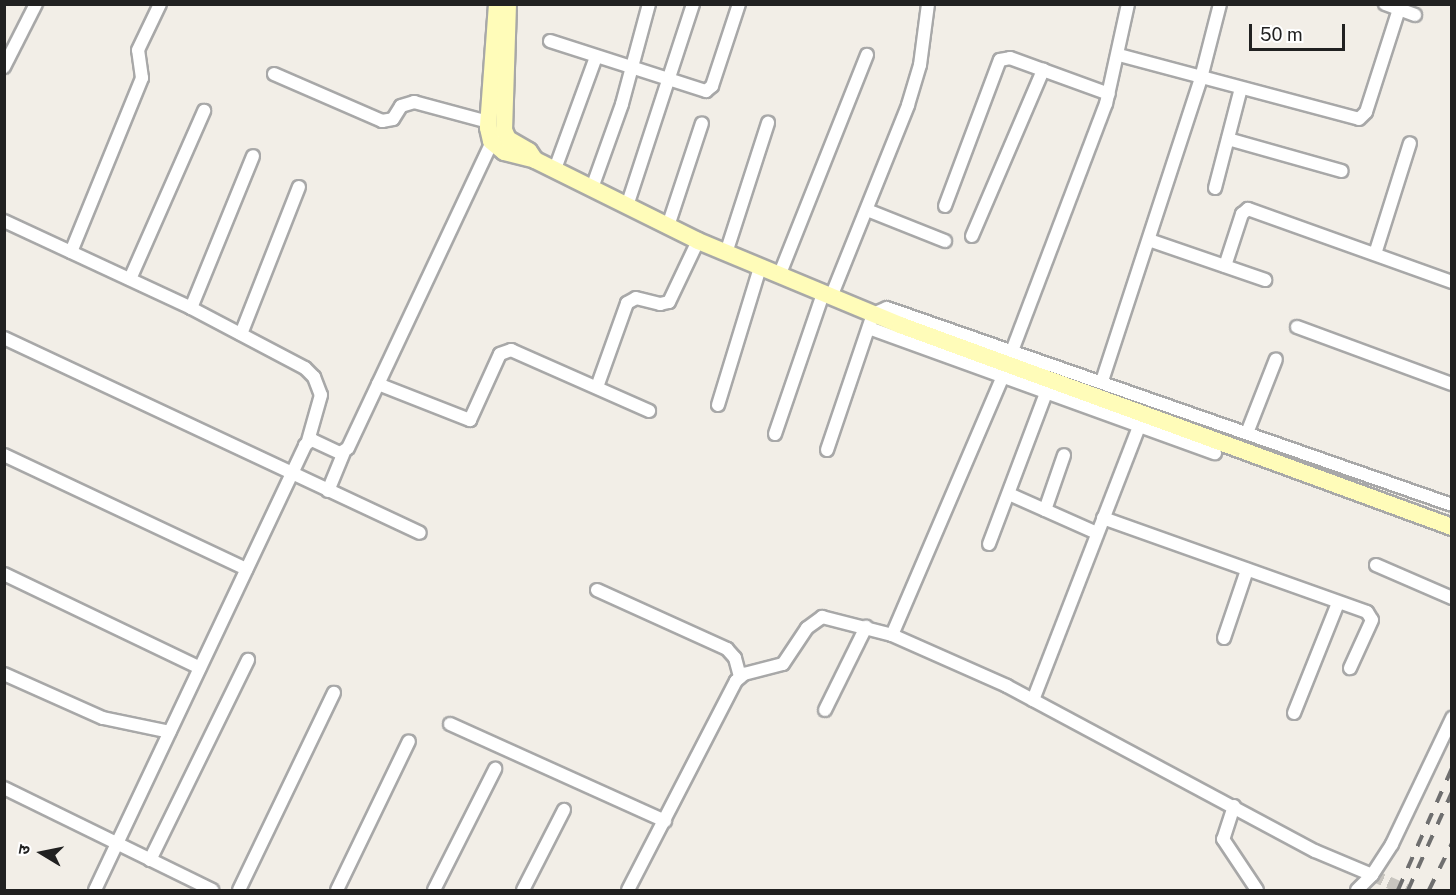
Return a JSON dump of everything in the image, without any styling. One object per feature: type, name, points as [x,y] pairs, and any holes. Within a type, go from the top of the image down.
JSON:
[{"type":"street","points":[[4,67],[36,4]]},
{"type":"street","points":[[71,252],[142,78],[138,50],[159,4]]},
{"type":"street","points":[[496,4],[496,124]]},
{"type":"street","points":[[328,491],[344,452],[491,141],[496,124],[508,4]]},
{"type":"street","points":[[592,188],[632,68],[649,4]]},
{"type":"street","points":[[627,206],[670,81],[693,4]]},
{"type":"street","points":[[550,41],[670,81],[710,89],[739,4]]},
{"type":"street","points":[[774,434],[827,295],[867,210],[915,81],[928,4]]},
{"type":"street","points":[[1012,351],[1109,94],[1128,4]]},
{"type":"street","points":[[1102,381],[1202,78],[1220,4]]},
{"type":"street","points":[[1385,4],[1415,15]]},
{"type":"street","points":[[1119,55],[1359,119],[1369,104],[1399,9]]},
{"type":"street","points":[[779,276],[867,55]]},
{"type":"street","points":[[555,170],[596,57]]},
{"type":"street","points":[[945,206],[1000,60],[1010,58],[1109,94]]},
{"type":"street","points":[[972,236],[1043,70]]},
{"type":"street","points":[[274,74],[382,121],[393,119],[401,106],[414,102],[496,124],[508,139],[529,151],[535,160]]},
{"type":"street","points":[[1215,188],[1241,88]]},
{"type":"street","points":[[130,279],[204,111]]},
{"type":"street","points":[[668,226],[702,123]]},
{"type":"street","points":[[726,253],[768,123]]},
{"type":"street","points":[[1228,139],[1342,171]]},
{"type":"street","points":[[491,141],[521,159],[535,160],[698,241],[827,295],[871,321],[1046,393],[1215,453]]},
{"type":"street","points":[[1375,254],[1410,143]]},
{"type":"street","points":[[191,308],[253,156]]},
{"type":"street","points":[[241,334],[299,188]]},
{"type":"street","points":[[1225,266],[1242,214],[1248,209],[1452,282]]},
{"type":"street","points":[[867,210],[945,241]]},
{"type":"street","points":[[4,221],[191,308],[306,368],[314,377],[321,404],[319,444],[291,474],[95,891]]},
{"type":"street","points":[[1149,240],[1265,280]]},
{"type":"street","points":[[597,387],[627,303],[636,298],[660,304],[669,302],[698,241]]},
{"type":"street","points":[[718,405],[760,268]]},
{"type":"street","points":[[827,450],[871,321],[879,309],[895,309],[1452,505]]},
{"type":"street","points":[[871,321],[900,325],[1452,527]]},
{"type":"street","points":[[1297,327],[1452,384]]},
{"type":"street","points":[[4,338],[420,533]]},
{"type":"street","points":[[378,384],[470,420],[500,354],[507,349],[649,411]]},
{"type":"street","points":[[1247,433],[1276,359]]},
{"type":"street","points":[[892,635],[1003,376]]},
{"type":"street","points":[[989,544],[1046,393]]},
{"type":"street","points":[[1033,700],[1139,427]]},
{"type":"street","points":[[319,444],[344,452]]},
{"type":"street","points":[[1045,510],[1064,455]]},
{"type":"street","points":[[4,456],[246,569]]},
{"type":"street","points":[[1009,494],[1097,533]]},
{"type":"street","points":[[1103,518],[1371,615],[1350,668]]},
{"type":"street","points":[[1376,565],[1452,598]]},
{"type":"street","points":[[1224,638],[1247,570]]},
{"type":"street","points":[[4,574],[200,668]]},
{"type":"street","points":[[597,590],[727,649],[735,658],[740,676],[628,891]]},
{"type":"street","points":[[1294,713],[1314,670],[1338,603]]},
{"type":"street","points":[[740,676],[783,663],[807,628],[822,617],[892,635],[1033,700],[1334,860],[1372,875]]},
{"type":"street","points":[[825,710],[866,627]]},
{"type":"street","points":[[150,860],[248,660]]},
{"type":"street","points":[[4,674],[103,718],[170,732]]},
{"type":"street","points":[[239,891],[334,693]]},
{"type":"street","points":[[1357,891],[1372,875],[1392,844],[1452,718]]},
{"type":"street","points":[[450,724],[665,820]]},
{"type":"street","points":[[337,891],[409,741]]},
{"type":"street","points":[[434,891],[495,769]]},
{"type":"street","points":[[4,788],[212,891]]},
{"type":"street","points":[[1234,806],[1223,839],[1257,891]]},
{"type":"street","points":[[523,891],[564,810]]},
{"type":"tunnel","points":[[1372,875],[1406,890]]},
{"type":"railway","points":[[1398,890],[1452,768]]},
{"type":"railway","points":[[1408,890],[1452,792]]},
{"type":"railway","points":[[1429,890],[1452,843]]}]
